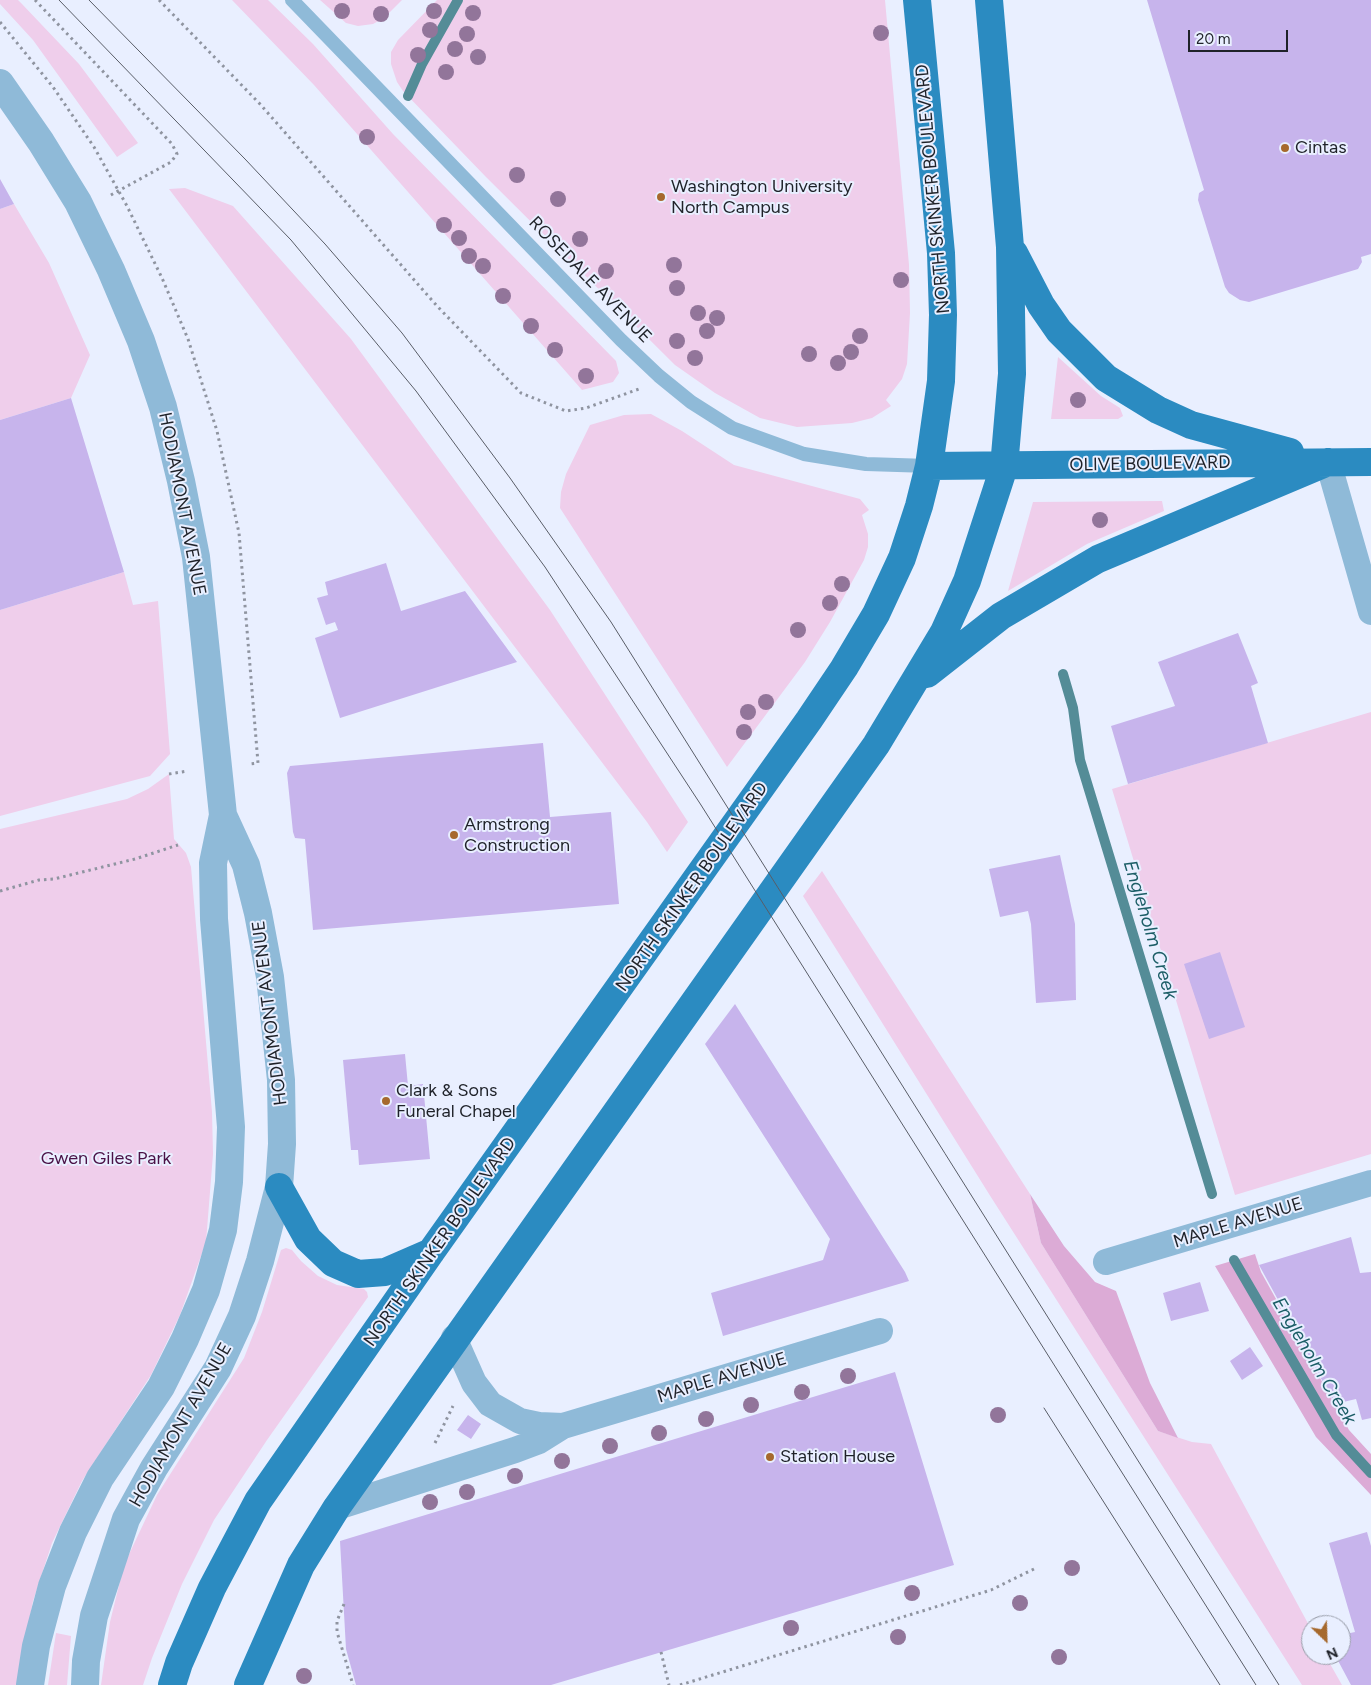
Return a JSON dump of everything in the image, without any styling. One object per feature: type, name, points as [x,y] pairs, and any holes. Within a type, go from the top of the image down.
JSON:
[{"type":"main road","name":"NORTH SKINKER BOULEVARD","points":[[172,1685],[179,1663],[212,1588],[258,1502],[431,1252],[672,916],[844,668],[876,614],[902,558],[919,506],[929,466],[940,382],[943,315],[941,253],[917,0]]},
{"type":"main road","points":[[248,1685],[301,1565],[336,1507],[876,745],[913,687],[944,632],[967,580],[1004,466],[1012,374],[1010,247],[989,0]]},
{"type":"main road","points":[[1010,247],[1040,305],[1059,331],[1112,383],[1158,410],[1192,425],[1238,440],[1328,462]]},
{"type":"main road","points":[[913,687],[940,663],[1001,616],[1098,559],[1328,462]]},
{"type":"main road","name":"OLIVE BOULEVARD","points":[[929,466],[1371,462]]},
{"type":"main road","points":[[279,1186],[308,1238],[333,1263],[358,1274],[385,1272],[431,1252]]},
{"type":"street","name":"HODIAMONT AVENUE","points":[[0,83],[41,142],[82,210],[142,341],[164,407],[181,481],[196,556],[223,815],[213,863],[214,919],[231,1127],[229,1182],[223,1230],[206,1290],[186,1339],[161,1387],[100,1478],[72,1532],[52,1586],[36,1646],[30,1685]]},
{"type":"street","points":[[1328,462],[1371,612]]},
{"type":"street","name":"HODIAMONT AVENUE","points":[[85,1685],[86,1661],[94,1616],[126,1519],[154,1468],[218,1368],[242,1316],[260,1261],[279,1186],[282,1144],[281,1080],[270,977],[258,912],[246,865],[223,815]]},
{"type":"street","name":"MAPLE AVENUE","points":[[1106,1262],[1371,1183]]},
{"type":"street","name":"MAPLE AVENUE","points":[[336,1507],[514,1450],[539,1441],[563,1426],[880,1331]]},
{"type":"street","name":"MAPLE AVENUE","points":[[454,1338],[474,1384],[490,1404],[520,1421],[539,1425],[563,1426]]},
{"type":"lane","name":"ROSEDALE AVENUE","points":[[292,0],[621,340],[659,376],[691,402],[732,428],[804,454],[866,464],[929,466]]},
{"type":"path","points":[[35,0],[172,144],[177,154],[171,162],[156,171],[82,210]]},
{"type":"path","points":[[159,0],[260,104],[437,306],[522,393],[566,411],[586,408],[620,397],[644,387],[659,376]]},
{"type":"path","points":[[0,891],[39,880],[54,879],[135,859],[178,845]]},
{"type":"path","points":[[432,1448],[456,1400]]},
{"type":"path","points":[[680,1685],[991,1590],[1036,1568]]},
{"type":"path","points":[[344,1604],[337,1621],[337,1632],[353,1685]]},
{"type":"path","points":[[660,1652],[669,1685]]},
{"type":"green space","points":[[0,0],[18,0],[22,4],[79,64],[138,143],[117,157],[33,40],[0,4]]},
{"type":"green space","points":[[232,0],[268,0],[313,44],[393,134],[616,361],[619,373],[613,382],[582,390],[314,85]]},
{"type":"green space","points":[[320,0],[402,0],[384,18],[373,24],[358,26],[346,23]]},
{"type":"green space","name":"Washington University North Campus","points":[[437,0],[885,0],[909,265],[910,313],[907,364],[902,379],[886,400],[891,406],[872,418],[852,423],[797,427],[760,418],[715,393],[675,365],[486,177],[403,91],[397,82],[391,64],[391,52],[398,40]]},
{"type":"green space","points":[[185,188],[233,206],[351,339],[550,610],[688,822],[667,852],[647,822],[169,189]]},
{"type":"green space","points":[[14,204],[49,263],[90,355],[71,398],[0,420],[0,209]]},
{"type":"green space","points":[[1058,357],[1101,396],[1120,408],[1123,416],[1118,419],[1051,419]]},
{"type":"green space","points":[[651,414],[682,431],[734,465],[860,499],[869,510],[862,515],[868,534],[868,547],[864,560],[830,622],[805,662],[727,767],[560,508],[561,492],[566,474],[590,425],[624,415]]},
{"type":"green space","points":[[1162,501],[1164,511],[1087,544],[1008,591],[1033,502]]},
{"type":"green space","points":[[124,572],[133,605],[158,601],[170,754],[150,776],[0,816],[0,610]]},
{"type":"green space","points":[[1371,712],[1371,1154],[1235,1195],[1112,789]]},
{"type":"green space","name":"Gwen Giles Park","points":[[169,774],[174,839],[186,853],[191,867],[212,1112],[213,1154],[206,1242],[180,1315],[151,1375],[82,1481],[52,1543],[33,1601],[17,1685],[0,1685],[0,829],[127,799],[148,789]]},
{"type":"green space","points":[[822,871],[1030,1194],[1041,1243],[1158,1431],[1192,1442],[1211,1444],[1303,1615],[1301,1615],[1301,1665],[1331,1665],[1342,1685],[1302,1685],[989,1194],[803,896]]},
{"type":"green space","points":[[286,1248],[292,1250],[318,1276],[337,1285],[364,1289],[368,1297],[267,1440],[214,1520],[182,1584],[143,1685],[101,1685],[110,1622],[124,1565],[157,1495],[244,1358],[262,1312],[281,1250]]},
{"type":"green space","points":[[56,1633],[71,1636],[67,1685],[48,1685]]},
{"type":"shaded area","points":[[1030,1194],[1064,1246],[1095,1282],[1116,1291],[1150,1383],[1178,1438],[1158,1431],[1041,1243]]},
{"type":"shaded area","points":[[1255,1254],[1261,1272],[1349,1430],[1371,1454],[1371,1495],[1316,1437],[1215,1266]]},
{"type":"building","points":[[1147,0],[1371,0],[1371,254],[1361,257],[1362,262],[1358,269],[1249,302],[1240,300],[1229,293],[1225,287],[1198,200],[1199,193],[1204,190]]},
{"type":"building","points":[[0,179],[14,204],[0,209]]},
{"type":"building","points":[[71,398],[124,572],[0,610],[0,420]]},
{"type":"building","points":[[386,563],[401,611],[465,591],[517,662],[340,718],[315,638],[338,630],[335,622],[326,625],[317,598],[328,595],[325,582]]},
{"type":"building","points":[[1238,633],[1258,683],[1251,686],[1268,743],[1128,784],[1111,726],[1175,706],[1158,662]]},
{"type":"building","name":"Armstrong Construction","points":[[543,743],[550,817],[611,812],[619,904],[313,930],[305,839],[295,838],[293,832],[287,773],[290,766]]},
{"type":"building","points":[[1060,855],[1075,924],[1076,1000],[1036,1003],[1031,924],[1028,911],[1000,917],[989,869]]},
{"type":"building","points":[[1220,952],[1245,1027],[1209,1039],[1184,964]]},
{"type":"building","points":[[735,1004],[909,1281],[723,1336],[711,1293],[823,1260],[830,1239],[705,1044]]},
{"type":"building","name":"Clark & Sons Funeral Chapel","points":[[405,1054],[408,1086],[423,1084],[430,1159],[359,1165],[358,1150],[351,1150],[343,1060]]},
{"type":"building","points":[[1351,1237],[1360,1273],[1371,1272],[1371,1418],[1362,1420],[1356,1399],[1335,1404],[1259,1265]]},
{"type":"building","points":[[1200,1282],[1209,1311],[1171,1321],[1163,1293]]},
{"type":"building","points":[[1250,1347],[1263,1366],[1242,1380],[1230,1361]]},
{"type":"building","name":"Station House","points":[[895,1372],[954,1565],[551,1685],[356,1685],[346,1649],[340,1541]]},
{"type":"building","points":[[468,1415],[481,1424],[471,1439],[457,1430]]},
{"type":"building","points":[[1367,1532],[1371,1546],[1371,1685],[1351,1685],[1340,1665],[1351,1665],[1351,1633],[1355,1632],[1329,1543]]},
{"type":"waterway","points":[[408,96],[422,64],[458,0]]},
{"type":"waterway","name":"Engleholm Creek","points":[[1063,674],[1073,708],[1080,760],[1212,1194]]},
{"type":"waterway","name":"Engleholm Creek","points":[[1234,1260],[1336,1435],[1371,1473]]},
{"type":"tram line","points":[[59,0],[291,240],[416,391],[545,567],[701,805],[1256,1685]]},
{"type":"tram line","points":[[89,0],[245,159],[325,244],[402,333],[510,478],[611,622],[1279,1685]]},
{"type":"tram line","points":[[1044,1408],[1220,1685]]},
{"type":"place","name":"Cintas","points":[[1285,148]]},
{"type":"place","name":"Washington University North Campus","points":[[661,197]]},
{"type":"place","name":"Armstrong Construction","points":[[454,835]]},
{"type":"place","name":"Clark & Sons Funeral Chapel","points":[[386,1101]]},
{"type":"place","name":"Station House","points":[[770,1457]]}]
